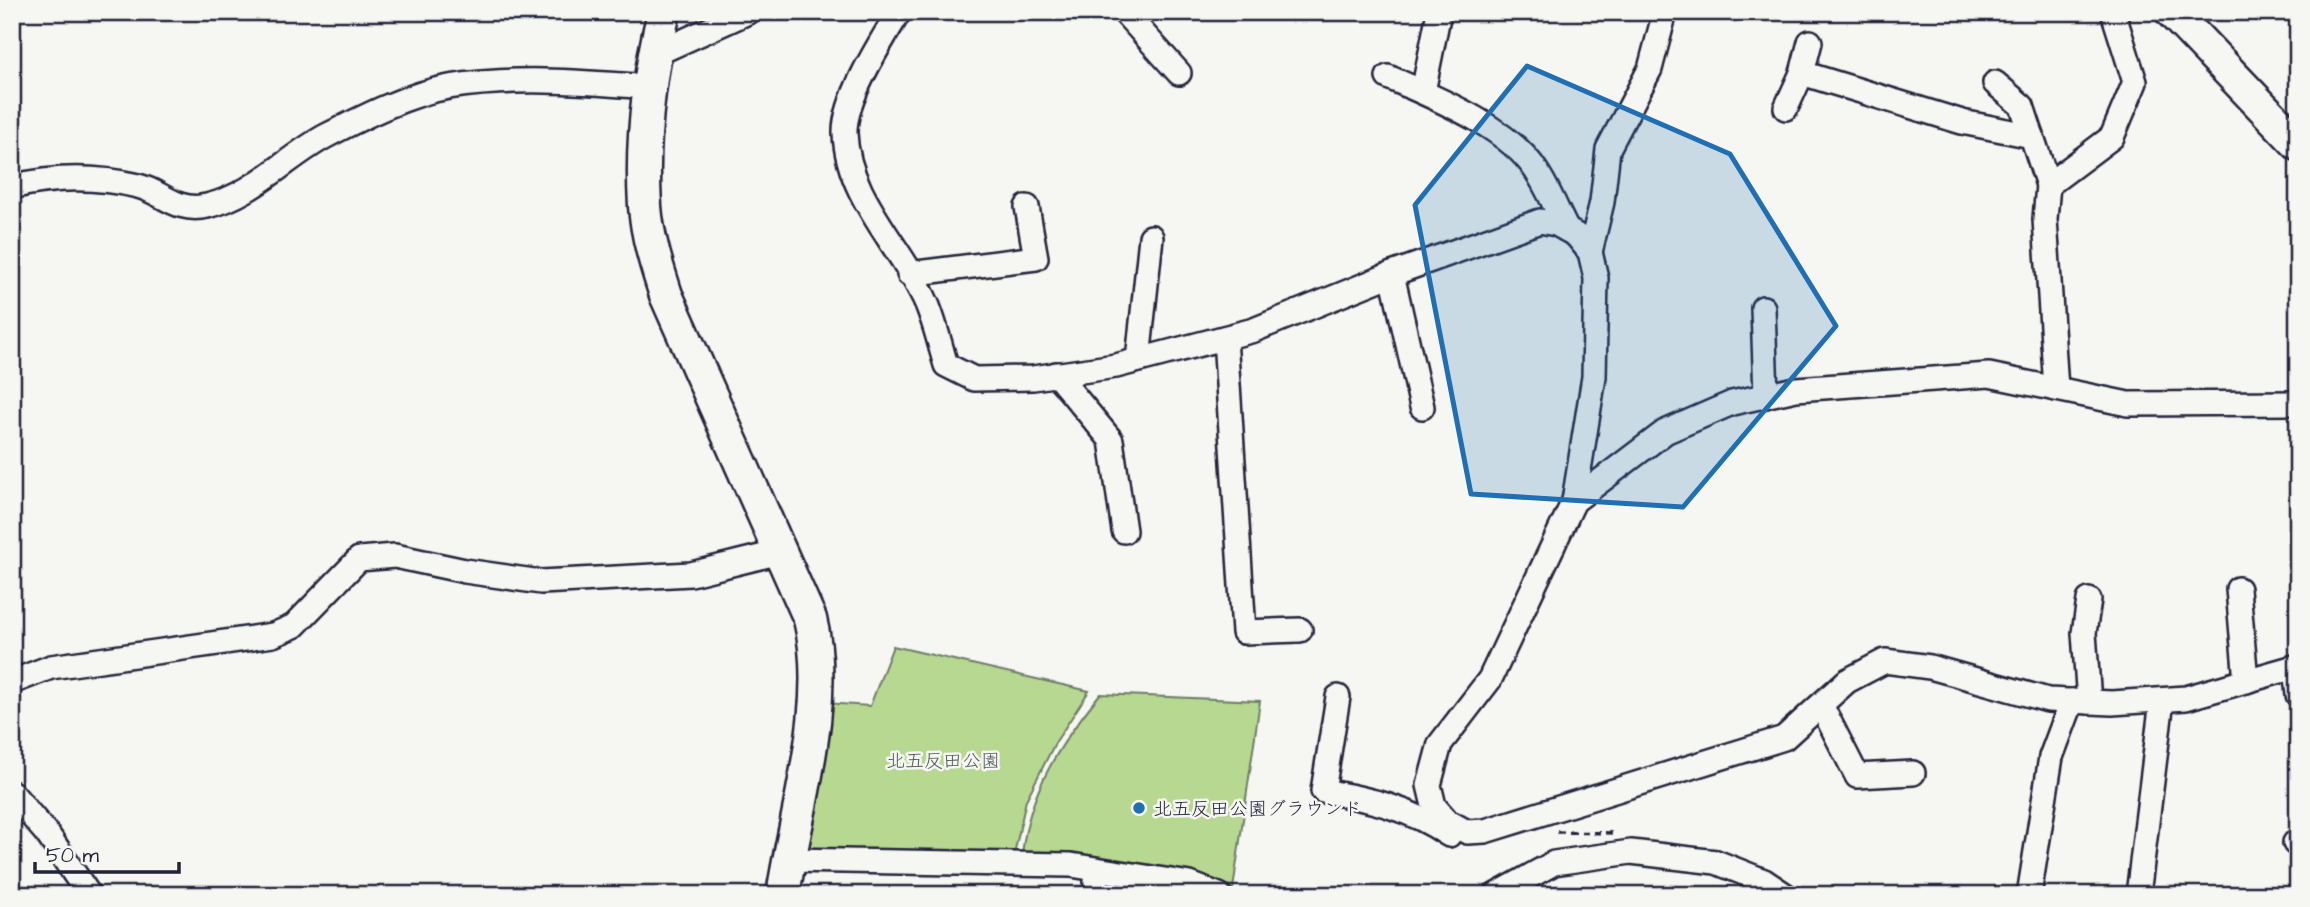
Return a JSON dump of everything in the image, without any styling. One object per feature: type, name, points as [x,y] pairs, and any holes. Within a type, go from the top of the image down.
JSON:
[{"type":"street","points":[[664,12],[650,87],[645,208],[653,254],[666,295],[810,619],[817,646],[818,676],[813,723],[782,895]]},
{"type":"street","points":[[655,54],[748,12]]},
{"type":"street","points":[[899,12],[876,50],[854,96],[845,131],[851,166],[874,214],[927,303],[946,365],[974,379],[1056,374],[1138,360],[1254,330],[1392,274],[1540,221],[1576,235],[1590,252],[1596,278],[1594,377],[1574,501],[1490,679],[1440,744],[1429,785],[1434,806],[1447,821],[1467,832],[1478,831],[1784,738],[1847,681],[1885,661],[1930,667],[2048,700],[2080,702],[2186,698],[2296,666],[2298,695]]},
{"type":"street","points":[[1124,12],[1179,73]]},
{"type":"street","points":[[1423,92],[1439,12]]},
{"type":"street","points":[[2048,185],[2112,136],[2135,82],[2113,12]]},
{"type":"street","points":[[2172,12],[2298,144]]},
{"type":"street","points":[[1590,252],[1602,202],[1608,149],[1650,69],[1661,13]]},
{"type":"street","points":[[1786,108],[1802,73],[1810,42]]},
{"type":"street","points":[[1802,73],[1962,122],[2032,136]]},
{"type":"street","points":[[1388,77],[1423,92],[1511,141],[1536,170],[1567,230]]},
{"type":"street","points":[[12,187],[83,176],[141,187],[171,204],[206,207],[237,195],[325,137],[413,97],[449,87],[560,80],[650,87]]},
{"type":"street","points":[[1995,83],[2022,106],[2048,185],[2045,219],[2056,389]]},
{"type":"street","points":[[909,274],[1036,258],[1027,207]]},
{"type":"street","points":[[1138,360],[1151,237]]},
{"type":"street","points":[[1392,274],[1422,407]]},
{"type":"street","points":[[1763,308],[1766,396]]},
{"type":"street","points":[[1225,338],[1244,632],[1300,631]]},
{"type":"street","points":[[1056,374],[1111,440],[1124,531]]},
{"type":"street","points":[[1574,501],[1665,432],[1732,403],[1863,382],[1989,374],[2128,404],[2298,403]]},
{"type":"street","points":[[12,682],[51,667],[273,635],[294,626],[359,559],[395,555],[465,571],[541,582],[691,574],[780,552]]},
{"type":"street","points":[[2238,589],[2246,681]]},
{"type":"street","points":[[2029,895],[2051,757],[2080,702],[2089,600]]},
{"type":"street","points":[[1338,697],[1323,792],[1370,799],[1425,818],[1450,836],[1474,839],[1478,831]]},
{"type":"street","points":[[2138,895],[2162,700]]},
{"type":"street","points":[[1821,705],[1857,776],[1913,773]]},
{"type":"street","points":[[12,793],[48,835],[89,895]]},
{"type":"street","points":[[1496,895],[1554,863],[1631,852],[1716,862],[1764,881],[1784,895]]},
{"type":"street","points":[[788,860],[1071,865],[1190,884],[1219,895]]},
{"type":"street","points":[[1094,895],[1097,870]]},
{"type":"path","points":[[1548,831],[1612,832],[1631,852]]},
{"type":"highlighted area","points":[[1527,66],[1730,154],[1836,326],[1683,507],[1471,494],[1415,205]]},
{"type":"green space","name":"北五反田公園","points":[[893,646],[1089,691],[1055,743],[1026,800],[1014,855],[804,849],[825,703],[870,706]]},
{"type":"green space","name":"北五反田公園グラウンド","points":[[1100,694],[1260,701],[1233,889],[1173,871],[1022,856],[1025,833],[1039,789],[1060,749]]},
{"type":"place","name":"北五反田公園グラウンド","points":[[1139,808]]}]
